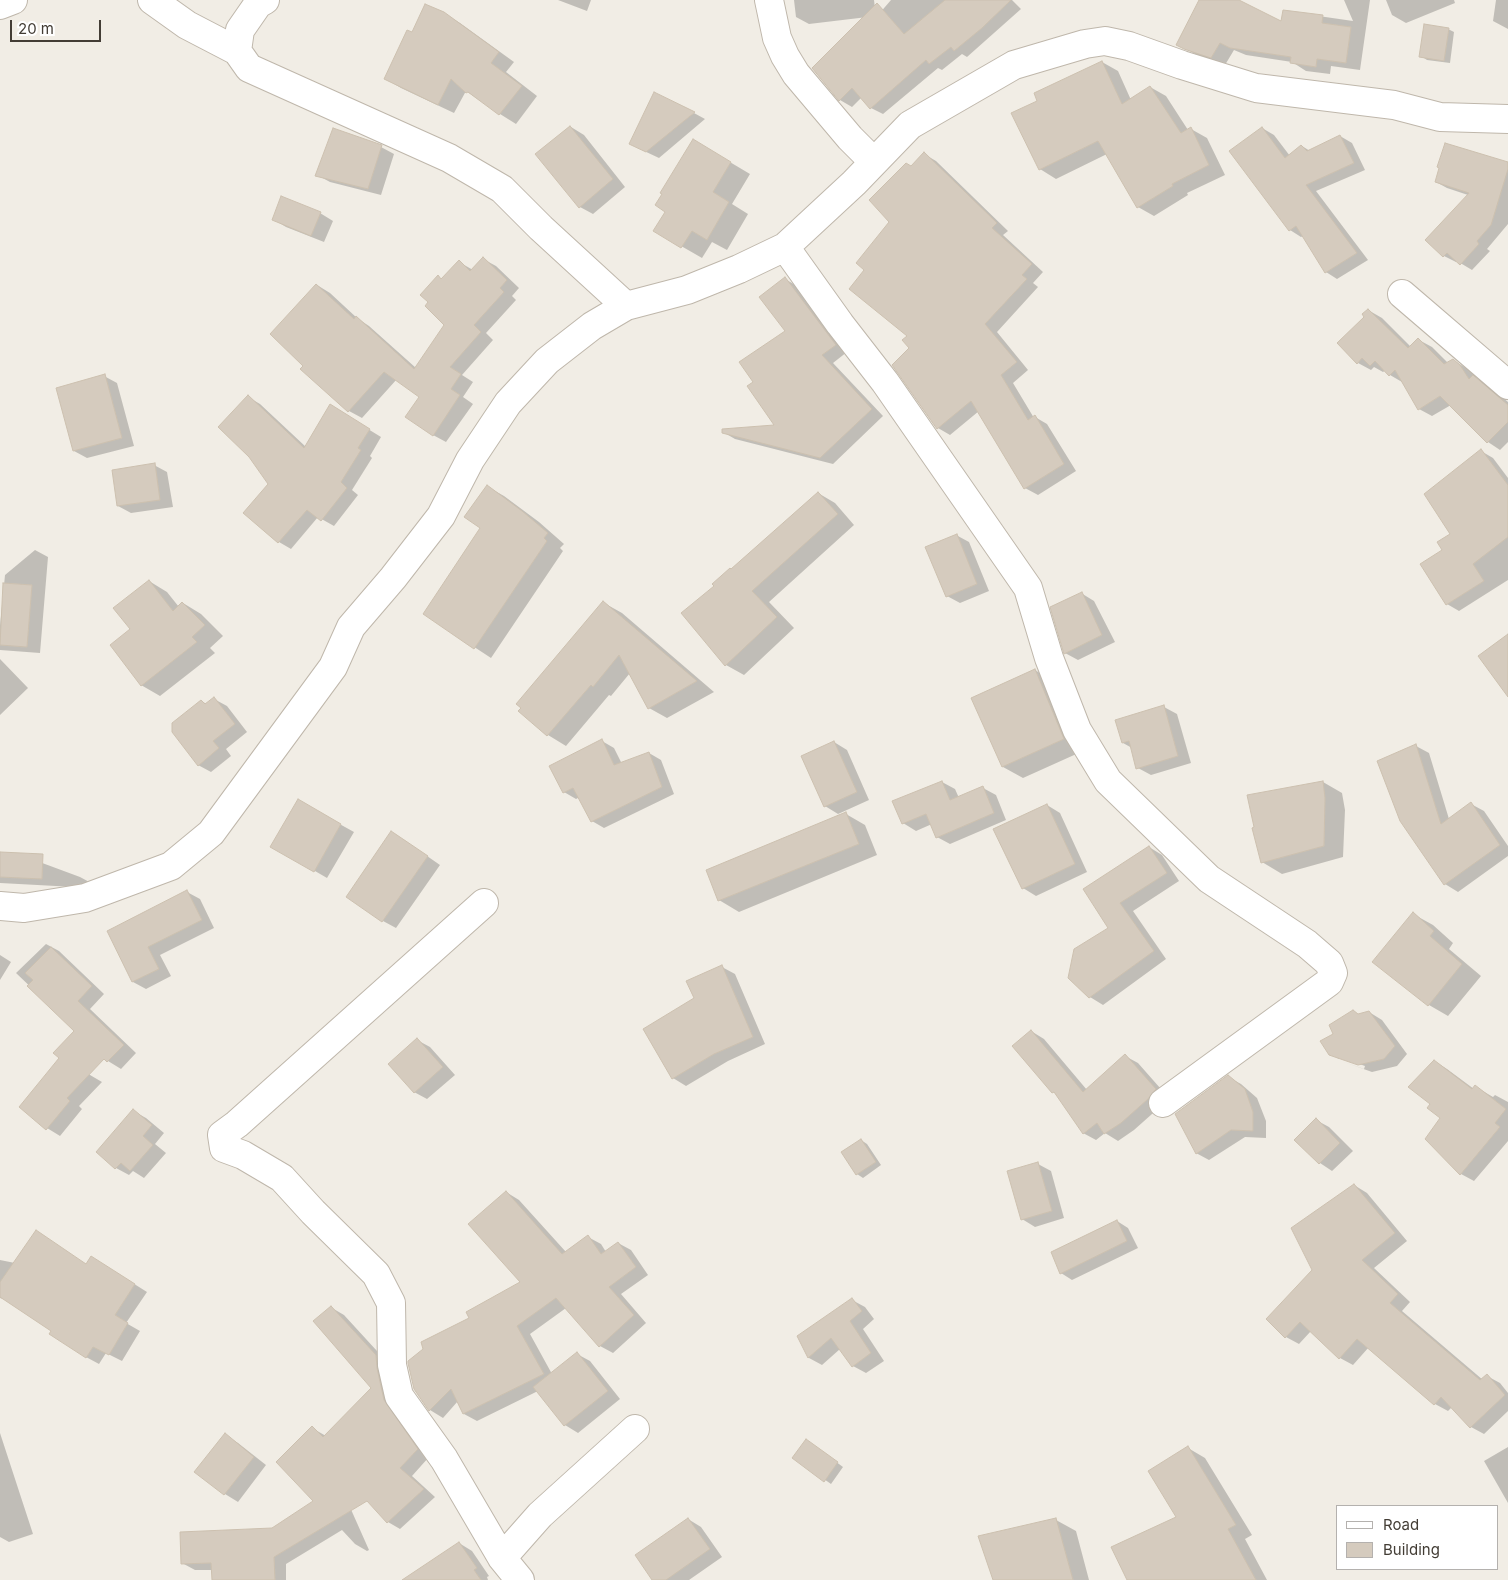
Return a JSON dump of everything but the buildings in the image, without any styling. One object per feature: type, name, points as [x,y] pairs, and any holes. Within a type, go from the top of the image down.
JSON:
[{"type":"street","points":[[0,5],[13,0]]},
{"type":"street","points":[[152,0],[187,25],[237,51],[249,68],[449,158],[502,189],[541,228],[626,306]]},
{"type":"street","points":[[237,51],[240,30],[258,4],[266,0]]},
{"type":"street","points":[[769,0],[777,38],[796,74],[850,138],[874,162]]},
{"type":"street","points":[[0,906],[24,908],[86,898],[171,866],[211,833],[333,667],[351,628],[441,516],[470,460],[508,403],[547,361],[592,326],[626,306],[688,290],[740,269],[785,247],[910,125],[1014,65],[1085,44],[1105,41],[1129,46],[1256,88],[1394,105],[1440,117],[1508,119]]},
{"type":"street","points":[[785,247],[840,324],[885,382],[1028,588],[1049,658],[1077,730],[1108,781],[1209,878],[1307,944],[1329,963],[1333,972],[1329,982],[1163,1103]]},
{"type":"street","points":[[1402,294],[1508,385]]},
{"type":"street","points":[[484,903],[237,1124],[222,1135],[224,1148],[243,1155],[282,1178],[313,1212],[376,1274],[391,1303],[392,1365],[399,1396],[444,1459],[502,1558],[520,1580]]},
{"type":"street","points":[[502,1558],[540,1515],[635,1429]]}]
